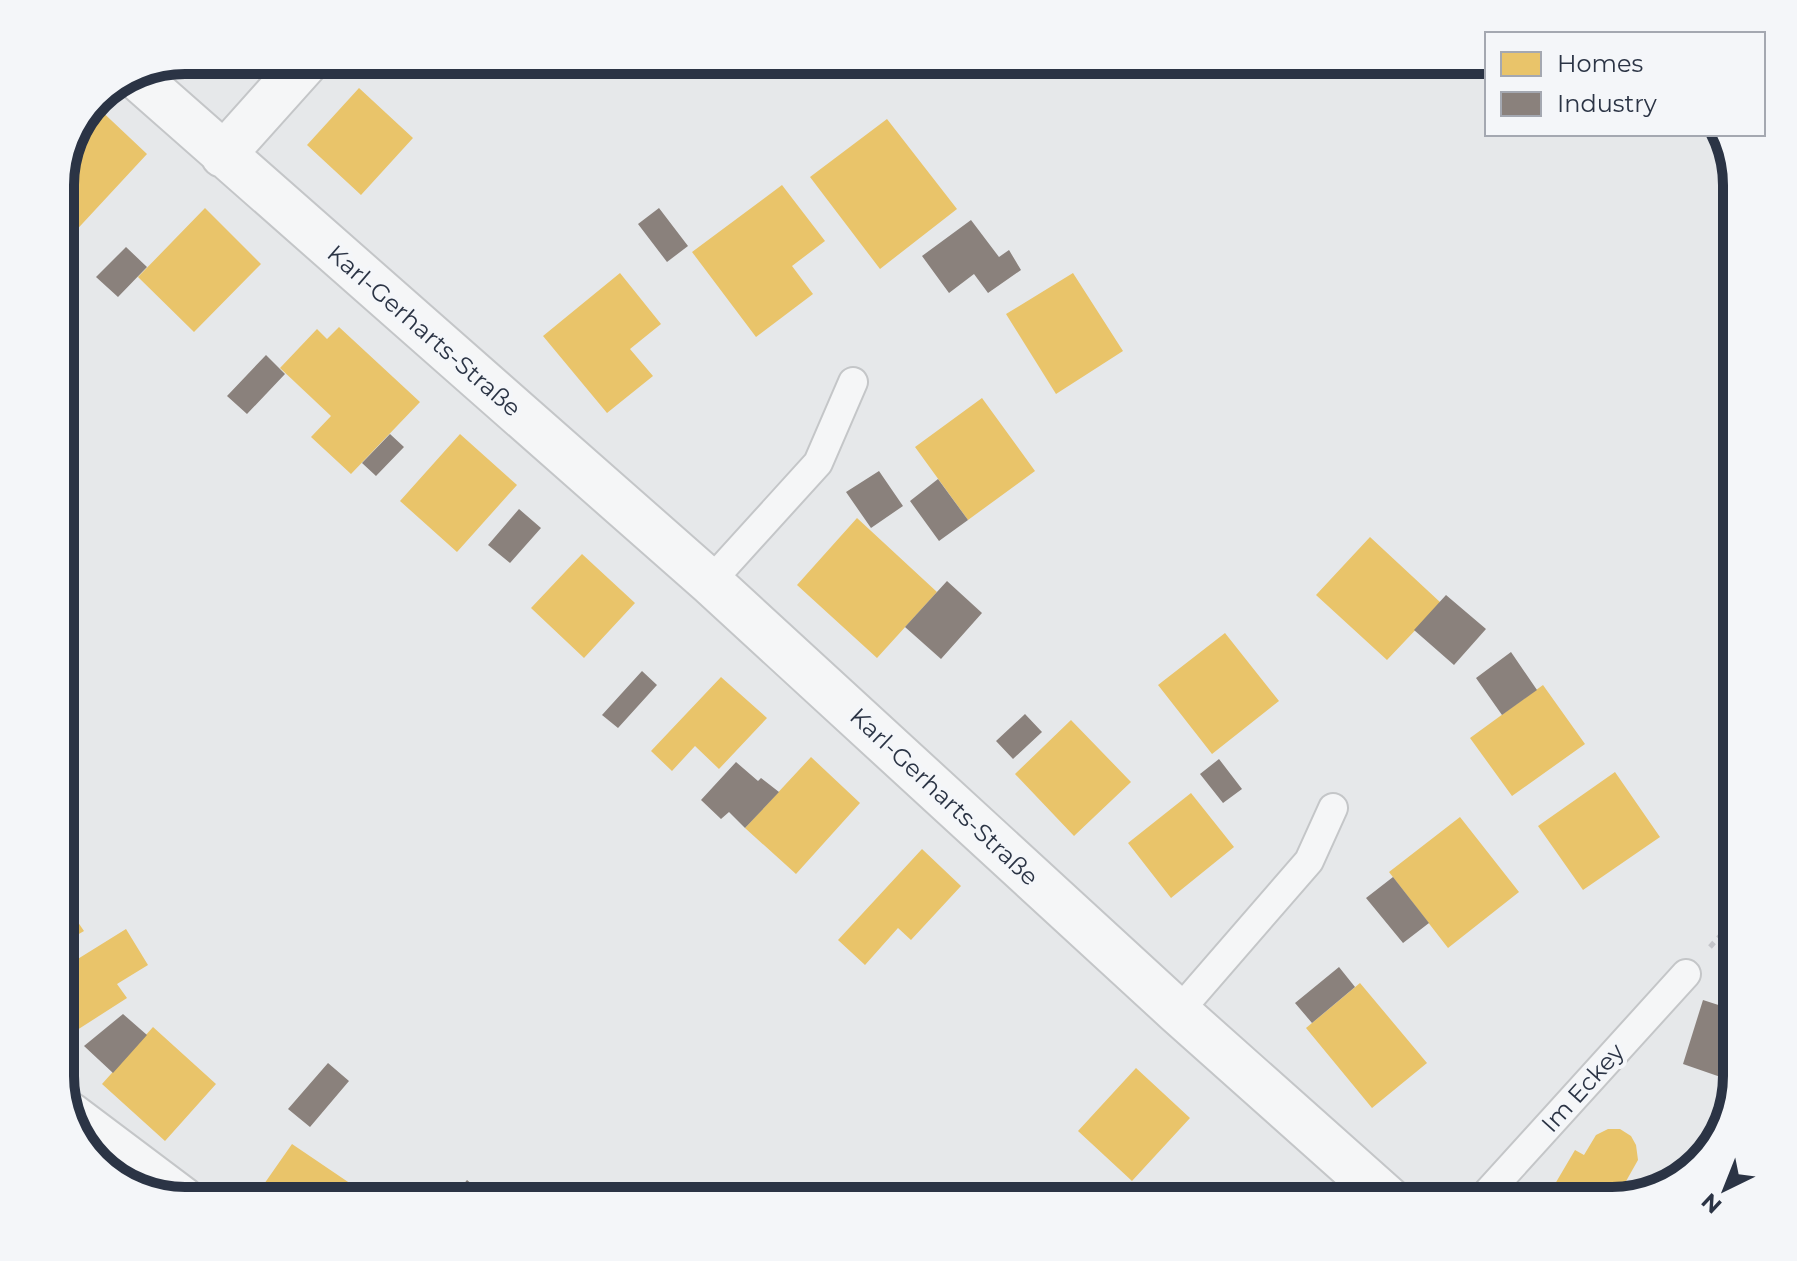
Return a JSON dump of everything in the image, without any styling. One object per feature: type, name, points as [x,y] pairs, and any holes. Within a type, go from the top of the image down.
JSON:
[{"type":"street","points":[[223,155],[295,74]]},
{"type":"street","name":"Karl-Gerharts-Straße","points":[[143,82],[710,582],[1178,1012],[1374,1187]]},
{"type":"street","points":[[87,1128],[161,1184]]},
{"type":"lane","points":[[710,582],[818,463],[853,382]]},
{"type":"lane","points":[[1178,1012],[1309,861],[1333,808]]},
{"type":"lane","name":"Im Eckey","points":[[1493,1187],[1686,974]]},
{"type":"building: Homes","points":[[359,88],[413,138],[361,195],[307,145]]},
{"type":"building: Homes","points":[[103,112],[147,154],[74,233],[74,178],[78,156],[85,136],[97,118]]},
{"type":"building: Homes","points":[[887,119],[957,209],[880,269],[810,177]]},
{"type":"building: Homes","points":[[782,185],[825,241],[792,266],[813,294],[756,337],[692,252]]},
{"type":"building: Homes","points":[[205,208],[261,264],[194,332],[138,277]]},
{"type":"building: Homes","points":[[620,273],[661,324],[630,349],[653,376],[607,413],[543,336]]},
{"type":"building: Homes","points":[[1073,273],[1123,351],[1056,394],[1006,314]]},
{"type":"building: Homes","points":[[339,327],[420,402],[351,474],[311,437],[331,416],[280,368],[317,329],[327,339]]},
{"type":"building: Homes","points":[[982,398],[1035,471],[968,520],[915,447]]},
{"type":"building: Homes","points":[[460,434],[517,485],[457,552],[400,501]]},
{"type":"building: Homes","points":[[857,518],[937,592],[877,658],[797,585]]},
{"type":"building: Homes","points":[[1370,537],[1441,603],[1387,660],[1316,595]]},
{"type":"building: Homes","points":[[582,554],[635,603],[584,658],[531,608]]},
{"type":"building: Homes","points":[[1225,633],[1279,701],[1212,754],[1158,685]]},
{"type":"building: Homes","points":[[721,677],[767,718],[719,769],[695,746],[672,771],[651,751]]},
{"type":"building: Homes","points":[[1543,685],[1585,744],[1512,796],[1470,738]]},
{"type":"building: Homes","points":[[1071,720],[1131,782],[1074,836],[1015,774]]},
{"type":"building: Homes","points":[[811,757],[860,803],[796,874],[745,828]]},
{"type":"building: Homes","points":[[1615,772],[1660,837],[1583,890],[1538,826]]},
{"type":"building: Homes","points":[[1191,793],[1234,847],[1171,898],[1128,843]]},
{"type":"building: Homes","points":[[1460,817],[1519,892],[1448,948],[1389,872]]},
{"type":"building: Homes","points":[[922,849],[961,886],[911,940],[898,928],[865,965],[838,940]]},
{"type":"building: Homes","points":[[74,916],[84,931],[74,937]]},
{"type":"building: Homes","points":[[126,929],[148,965],[117,984],[127,998],[74,1032],[74,961]]},
{"type":"building: Homes","points":[[1360,983],[1427,1063],[1372,1108],[1306,1028]]},
{"type":"building: Homes","points":[[153,1027],[216,1084],[165,1141],[102,1084]]},
{"type":"building: Homes","points":[[1136,1068],[1190,1118],[1132,1181],[1078,1131]]},
{"type":"building: Homes","points":[[1608,1129],[1620,1129],[1631,1136],[1638,1160],[1625,1183],[1629,1185],[1553,1187],[1575,1150],[1584,1155],[1596,1135]]},
{"type":"building: Homes","points":[[292,1144],[355,1187],[262,1187]]},
{"type":"building: Industry","points":[[659,208],[688,246],[667,262],[638,224]]},
{"type":"building: Industry","points":[[971,220],[999,257],[1009,250],[1021,270],[988,293],[974,274],[949,293],[922,256]]},
{"type":"building: Industry","points":[[126,247],[147,267],[118,297],[96,277]]},
{"type":"building: Industry","points":[[266,355],[285,374],[247,414],[227,396]]},
{"type":"building: Industry","points":[[390,434],[404,447],[376,476],[362,463]]},
{"type":"building: Industry","points":[[879,471],[903,506],[871,528],[846,492]]},
{"type":"building: Industry","points":[[938,479],[968,520],[939,541],[910,501]]},
{"type":"building: Industry","points":[[519,509],[541,528],[510,563],[488,545]]},
{"type":"building: Industry","points":[[947,581],[982,613],[941,659],[905,627]]},
{"type":"building: Industry","points":[[1446,595],[1486,629],[1454,665],[1414,630]]},
{"type":"building: Industry","points":[[1511,652],[1537,690],[1502,715],[1476,678]]},
{"type":"building: Industry","points":[[642,671],[657,685],[618,728],[602,715]]},
{"type":"building: Industry","points":[[1025,714],[1042,732],[1013,759],[996,741]]},
{"type":"building: Industry","points":[[1219,759],[1242,789],[1223,803],[1200,774]]},
{"type":"building: Industry","points":[[736,762],[758,781],[761,778],[779,792],[745,828],[729,812],[721,819],[701,800]]},
{"type":"building: Industry","points":[[1393,877],[1429,923],[1403,943],[1366,898]]},
{"type":"building: Industry","points":[[1339,967],[1355,987],[1312,1023],[1295,1003]]},
{"type":"building: Industry","points":[[1703,1000],[1723,1006],[1723,1078],[1683,1064]]},
{"type":"building: Industry","points":[[123,1014],[147,1035],[113,1073],[84,1046]]},
{"type":"building: Industry","points":[[328,1063],[349,1081],[310,1127],[288,1109]]},
{"type":"building: Industry","points":[[467,1180],[475,1187],[461,1187]]}]
